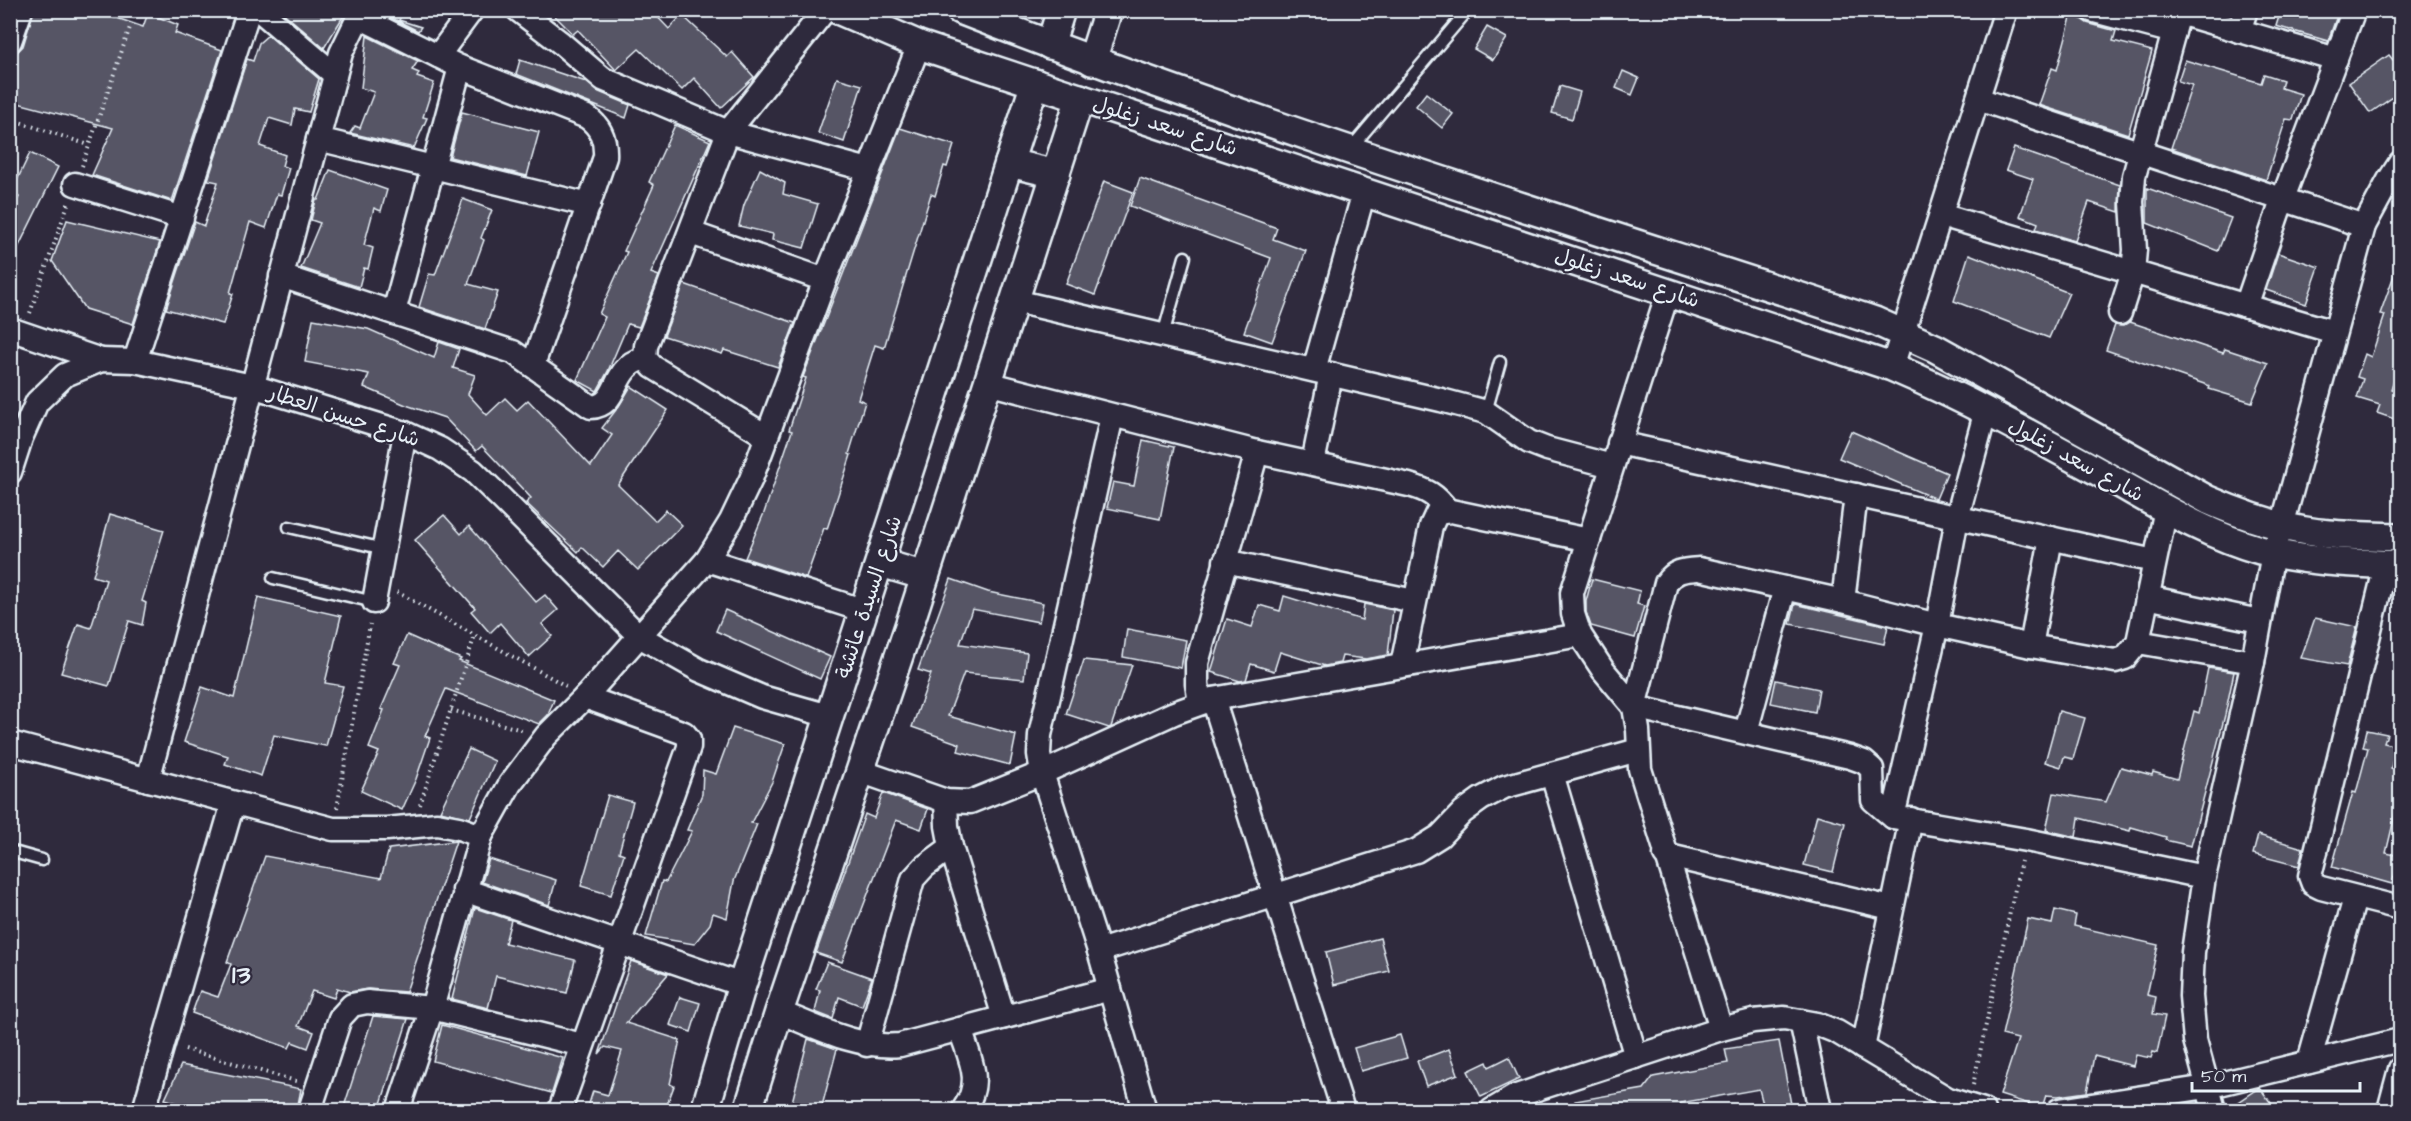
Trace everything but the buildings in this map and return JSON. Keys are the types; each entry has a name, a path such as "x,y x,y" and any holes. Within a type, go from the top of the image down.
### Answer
{"street":[{"path":"10,41 21,10"},
{"path":"135,361 249,10"},
{"path":"259,10 335,75"},
{"path":"438,56 472,10"},
{"path":"518,10 603,79 728,132 869,170"},
{"path":"766,436 653,367 645,358 646,346 728,132 825,10"},
{"name":"شارع سعد زغلول","path":"838,10 918,45 1892,367 1986,410 2166,509 2231,540 2273,553 2320,562 2393,565"},
{"name":"شارع سعد زغلول","path":"960,10 1092,61 1904,332 2208,500 2257,519 2282,526 2330,534 2400,537"},
{"path":"1050,45 1061,10"},
{"path":"1092,61 1108,10"},
{"path":"1892,367 2007,10"},
{"path":"2091,10 2178,19 2242,21 2336,59"},
{"path":"2246,306 2283,198 2354,10"},
{"path":"148,780 341,53 361,14 460,67 579,113 594,122 603,137 605,157 533,365"},
{"path":"2120,314 2133,272 2135,250 2132,202 2140,152 2178,19"},
{"path":"398,1110 432,1008 481,836 510,784 546,736 585,697 707,560 741,500 918,45"},
{"path":"394,312 460,67"},
{"name":"شارع السيدة عائشة","path":"705,1110 742,985 881,563 1035,83"},
{"path":"748,1110 1080,98"},
{"path":"1978,99 2364,226"},
{"path":"1207,140 1220,104"},
{"path":"318,139 589,205"},
{"path":"1010,163 1056,174"},
{"path":"2214,1110 2196,1040 2191,996 2193,952 2204,877 2253,662 2273,553 2364,226 2400,163"},
{"path":"75,184 182,218"},
{"path":"1313,463 1323,372 1364,192"},
{"path":"1941,215 2334,332"},
{"path":"691,233 825,280"},
{"path":"281,276 513,352 591,407 600,407 607,402 625,369 645,358"},
{"path":"1668,292 1572,593 1574,614 1580,634 1603,670 1634,707 1864,762 1872,769 1873,800 1902,818 2026,840 2204,877"},
{"path":"1015,301 1486,412 1529,442 1612,466"},
{"path":"10,329 101,360"},
{"name":"شارع حسن العطار","path":"10,472 21,438 37,402 65,375 101,360 135,361 252,386 405,433 440,449 473,471 639,636 699,670 762,697 829,716"},
{"path":"987,383 1257,452 1423,489 1437,496 1447,510"},
{"path":"1863,1048 1891,908 1902,818 1957,518 1986,410"},
{"path":"1112,416 1040,735 1039,754 1042,773 1099,951 1145,1110"},
{"path":"376,592 405,433"},
{"path":"1619,443 2154,561"},
{"path":"1257,452 1197,663 1197,684 1207,701 1343,1110"},
{"path":"1843,601 1856,495"},
{"path":"1721,1029 1665,855 1646,791 1638,750 1638,730 1634,707 1666,583 1672,575 1681,570 1699,569 2031,646 2115,661 2125,658 2138,642 2166,509"},
{"path":"1402,665 1432,520 1437,513 1447,510 1589,540"},
{"path":"2031,646 2051,538"},
{"path":"707,560 865,611"},
{"path":"1225,561 1414,601"},
{"path":"881,563 925,576"},
{"path":"2393,565 2310,871 2311,880 2317,887 2400,908"},
{"path":"1746,732 1785,588"},
{"path":"2147,597 2259,621"},
{"path":"860,771 946,801 976,800 1042,773 1174,713 1207,701 1580,634"},
{"path":"2138,642 2253,662"},
{"path":"560,1110 689,747 689,739 684,733 585,697"},
{"path":"10,743 333,830 387,829 437,824 459,828 481,836"},
{"path":"1099,951 1416,851 1440,836 1463,812 1504,787 1638,750"},
{"path":"1552,774 1636,1056"},
{"path":"946,801 951,847 1004,1017"},
{"path":"144,1110 233,803"},
{"path":"867,1045 909,888 918,873 951,847"},
{"path":"1665,855 1891,908"},
{"path":"464,890 742,985"},
{"path":"2309,1062 2355,898"},
{"path":"769,902 811,916"},
{"path":"779,1012 867,1045 900,1045 1110,989"},
{"path":"310,1110 340,1018 352,1005 367,1002 432,1008 582,1045"},
{"path":"1492,1110 1514,1097 1721,1029 1754,1021 1784,1018 1837,1032 1948,1099 1976,1109"},
{"path":"1801,1021 1820,1110"},
{"path":"960,1029 975,1075 972,1096 963,1110"},
{"path":"2059,1110 2207,1087 2400,1040"},
{"path":"2389,1110 2400,1069"}],"lane":[{"path":"1350,149 1468,10"},
{"path":"1163,335 1185,257"},
{"path":"1486,412 1500,362"},
{"path":"289,527 384,549"},
{"path":"273,578 376,592"},
{"path":"11,852 42,860"}],"path":[{"path":"10,119 89,145"},
{"path":"333,830 376,592 475,635 585,697"},
{"path":"414,825 475,635"},
{"path":"451,710 546,736"},
{"path":"1976,1109 2026,840"},
{"path":"164,1043 318,1087"}],"district":[{"name":"13","path":"242,975"}]}
